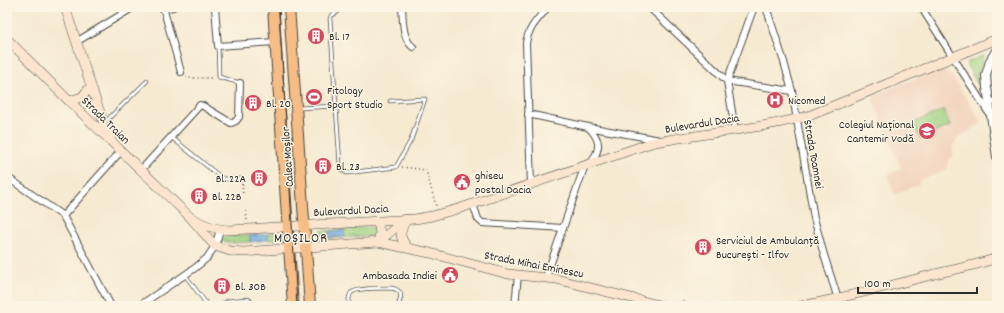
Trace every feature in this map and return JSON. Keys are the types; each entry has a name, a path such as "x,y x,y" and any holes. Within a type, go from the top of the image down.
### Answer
{"main road":[{"path":"65,7 90,86 104,124 117,148"},
{"name":"Calea Moșilor","path":"273,7 275,42 298,248 310,306"},
{"name":"Calea Moșilor","path":"289,7 296,108 296,226 298,248 293,306"},
{"name":"Strada Traian","path":"7,38 68,101 190,217 215,246"},
{"name":"Bulevardul Dacia","path":"296,226 425,217 473,204 588,164 664,140 797,119 834,106 997,39"},
{"path":"68,101 82,97 90,86"},
{"name":"Strada Traian","path":"190,217 209,227 220,230 296,226"},
{"path":"406,219 400,234 403,242 408,248"},
{"name":"Bulevardul Dacia","path":"378,242 406,219"},
{"path":"215,246 224,250 236,252 378,242 380,233 378,221"},
{"name":"Strada Mihai Eminescu","path":"378,242 408,248 501,272 546,277 663,306"},
{"path":"801,306 839,302 997,258"}],"street":[{"path":"76,42 134,7"},
{"path":"173,7 163,8 181,72"},
{"path":"214,7 218,46 275,42"},
{"path":"402,7 405,37 413,47"},
{"path":"531,184 526,43 527,36 531,28 548,7"},
{"path":"649,7 727,81 792,91"},
{"path":"735,130 727,81 754,7"},
{"name":"Strada Toamnei","path":"766,7 792,91 814,218 839,302"},
{"path":"921,7 991,116"},
{"path":"997,49 990,61 986,75 993,102 991,116 997,157"},
{"path":"141,170 200,105 231,123 236,122 239,117 240,83"},
{"path":"528,114 588,127 664,140"},
{"path":"546,277 588,164 597,152 598,142 588,127"},
{"path":"63,216 117,148"},
{"path":"7,177 63,216 111,306"},
{"path":"473,204 478,219 482,223 563,228"},
{"path":"139,306 207,258 215,246 220,230"},
{"path":"515,306 518,275"}],"lane":[{"path":"340,7 339,11 331,16 330,19 340,165 342,170 347,173 396,167 411,140 425,99 390,101"},
{"path":"218,46 219,77 240,83"},
{"path":"104,124 147,81"},
{"path":"296,108 337,106"},
{"path":"171,137 223,180 242,178"},
{"path":"186,274 208,306"},
{"path":"349,306 350,293 355,290 392,288 400,293 401,299 398,306"},
{"path":"219,306 228,301 246,299 250,300 251,306"}],"path":[{"path":"181,72 187,78 219,77"},
{"path":"396,167 426,170 439,214"},
{"path":"242,178 243,194"}],"shaded area":[{"name":"Colegiul Național Cantemir Vodă","path":"937,70 949,73 952,76 982,123 959,137 952,146 953,157 948,159 947,170 920,180 919,184 895,194 887,175 901,169 872,96"}],"green space":[{"path":"984,55 979,71 978,85 966,63"},
{"path":"944,110 950,126 920,138 913,123"},
{"path":"375,227 375,236 321,239 320,235 321,231"},
{"path":"275,232 277,238 274,240 268,240 267,234"},
{"path":"250,235 250,242 223,242 222,239 227,236"}],"water":[{"path":"344,230 345,237 329,238 329,232"},
{"path":"267,234 268,240 250,242 250,235"}],"tram line":[{"path":"279,7 297,306"}],"place":[{"name":"Bl. 17","path":"316,36"},
{"name":"Fitology Sport Studio","path":"314,97"},
{"name":"Nicomed","path":"775,100"},
{"name":"Bl. 20","path":"253,103"},
{"name":"Colegiul Național Cantemir Vodă","path":"927,131"},
{"name":"Bl. 23","path":"323,166"},
{"name":"Bl. 22A","path":"259,178"},
{"name":"ghiseu postal Dacia","path":"462,182"},
{"name":"Bl. 22B","path":"199,196"},
{"name":"Serviciul de Ambulanță București - Ilfov","path":"703,247"},
{"name":"Ambasada Indiei","path":"450,275"},
{"name":"Bl. 30B","path":"222,286"}],"district":[{"name":"MOȘILOR","path":"301,237"}]}
